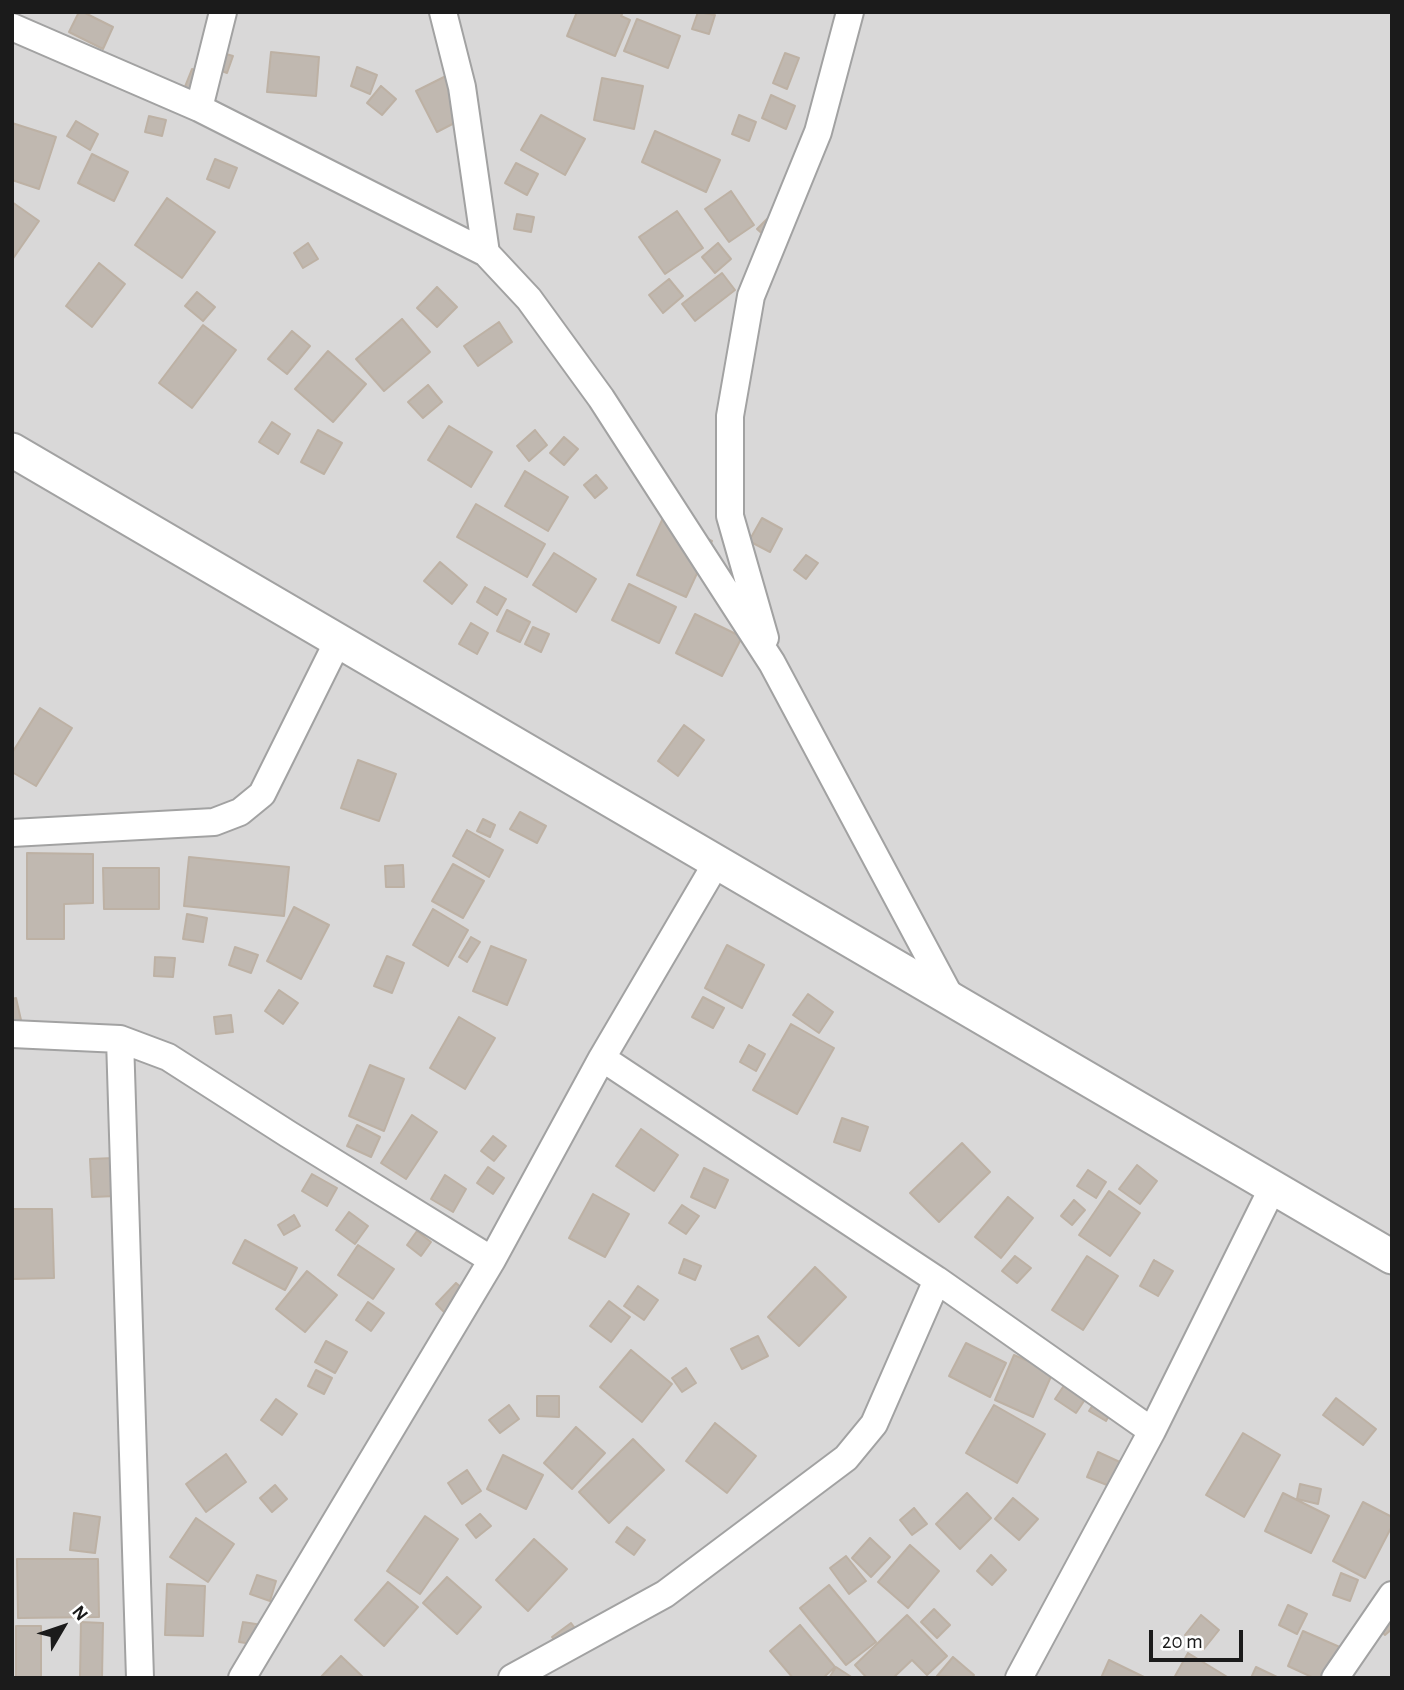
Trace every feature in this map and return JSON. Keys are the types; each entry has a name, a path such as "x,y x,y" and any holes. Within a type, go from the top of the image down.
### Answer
{"street":[{"path":"200,108 223,12"},
{"path":"443,12 462,87 486,253"},
{"path":"772,663 730,516 730,416 751,296 818,132 850,12"},
{"path":"12,27 200,108 486,253 529,299 601,398 772,663 952,1000"},
{"path":"12,450 1392,1257"},
{"path":"12,833 215,822 240,813 262,794 338,640"},
{"path":"242,1678 492,1260 602,1058 717,862"},
{"path":"12,1034 120,1039 168,1057 492,1260"},
{"path":"120,1039 140,1678"},
{"path":"602,1058 937,1280 1152,1431"},
{"path":"1019,1678 1152,1431 1273,1187"},
{"path":"512,1678 665,1594 846,1458 874,1423 937,1280"},
{"path":"1335,1678 1392,1595"}],"shaded area":[{"path":"12,12 1392,12 1392,1678 12,1678"}],"building":[{"path":"79,12 113,27 103,49 69,32"},
{"path":"577,12 623,12 621,16 630,20 615,56 567,36"},
{"path":"698,12 715,15 709,34 692,29"},
{"path":"637,19 680,36 668,68 624,51"},
{"path":"219,52 233,56 227,73 214,68"},
{"path":"271,52 319,57 316,96 267,92"},
{"path":"785,53 799,58 787,89 773,83"},
{"path":"357,67 377,75 370,94 351,86"},
{"path":"192,69 214,78 206,98 184,89"},
{"path":"446,76 466,117 437,132 416,91"},
{"path":"602,78 643,86 634,129 594,120"},
{"path":"381,86 396,99 382,115 367,103"},
{"path":"771,95 795,106 786,129 762,118"},
{"path":"541,115 585,139 565,175 521,150"},
{"path":"739,115 756,122 749,141 732,134"},
{"path":"149,116 166,120 162,136 145,132"},
{"path":"76,121 98,134 90,150 67,136"},
{"path":"12,123 56,137 39,189 12,180"},
{"path":"655,131 720,160 706,192 642,162"},
{"path":"92,154 128,172 114,201 78,183"},
{"path":"215,159 237,168 229,188 207,179"},
{"path":"516,163 538,174 527,195 505,183"},
{"path":"731,191 754,225 729,242 705,209"},
{"path":"167,198 215,232 182,278 135,245"},
{"path":"12,202 39,221 12,260"},
{"path":"677,211 703,248 665,274 639,237"},
{"path":"517,214 534,217 531,232 514,229"},
{"path":"769,217 778,226 767,238 757,229"},
{"path":"308,243 318,259 303,268 294,253"},
{"path":"718,243 731,259 715,273 702,257"},
{"path":"99,263 125,284 92,327 66,306"},
{"path":"722,273 735,290 695,321 682,304"},
{"path":"669,279 683,296 663,313 649,295"},
{"path":"437,287 457,307 437,327 417,308"},
{"path":"197,292 215,307 203,321 185,306"},
{"path":"402,319 430,352 384,391 356,359"},
{"path":"499,322 512,342 478,366 464,346"},
{"path":"203,325 236,350 192,408 159,383"},
{"path":"292,331 310,346 287,374 268,359"},
{"path":"328,351 366,384 333,422 295,389"},
{"path":"428,385 442,402 423,418 408,402"},
{"path":"272,422 290,434 278,454 259,442"},
{"path":"449,426 492,452 471,487 428,460"},
{"path":"318,430 342,443 324,474 301,462"},
{"path":"535,430 547,445 529,461 517,446"},
{"path":"564,437 578,449 564,465 550,453"},
{"path":"525,471 568,497 548,531 505,506"},
{"path":"596,475 607,488 595,498 584,485"},
{"path":"476,504 545,544 527,577 457,537"},
{"path":"663,518 712,541 686,597 637,575"},
{"path":"762,518 782,529 770,552 749,541"},
{"path":"554,553 596,579 576,612 533,585"},
{"path":"806,555 818,563 806,579 794,570"},
{"path":"440,562 467,585 452,604 424,581"},
{"path":"629,584 676,607 659,643 612,620"},
{"path":"485,587 506,599 497,615 477,602"},
{"path":"507,610 530,622 520,642 497,631"},
{"path":"695,614 742,637 722,676 676,653"},
{"path":"471,623 488,633 477,654 459,644"},
{"path":"533,627 549,634 541,652 525,644"},
{"path":"40,708 72,728 36,786 12,772 12,753"},
{"path":"684,725 704,740 678,776 658,761"},
{"path":"358,760 396,774 379,821 341,808"},
{"path":"520,812 546,826 537,843 510,829"},
{"path":"483,819 495,825 490,837 477,831"},
{"path":"467,830 503,850 489,877 453,856"},
{"path":"27,853 93,854 93,903 64,904 64,939 27,939"},
{"path":"189,857 289,867 284,916 184,906"},
{"path":"453,864 484,881 463,918 432,901"},
{"path":"403,865 404,887 386,887 385,866"},
{"path":"103,868 159,868 159,909 104,909"},
{"path":"294,907 329,925 301,979 267,961"},
{"path":"433,909 468,930 448,966 413,945"},
{"path":"187,914 207,918 203,942 183,939"},
{"path":"471,937 480,942 467,962 459,957"},
{"path":"727,945 764,965 742,1008 705,988"},
{"path":"491,946 526,960 507,1005 473,991"},
{"path":"235,947 258,955 251,973 229,965"},
{"path":"387,956 404,963 392,993 374,986"},
{"path":"155,957 175,958 173,977 154,976"},
{"path":"279,990 298,1003 283,1024 265,1011"},
{"path":"808,994 833,1012 819,1033 793,1015"},
{"path":"703,997 724,1008 713,1028 692,1017"},
{"path":"16,998 21,1020 12,1022 12,999"},
{"path":"231,1015 233,1032 216,1034 214,1017"},
{"path":"459,1017 495,1038 465,1089 430,1068"},
{"path":"791,1024 834,1048 797,1114 753,1090"},
{"path":"749,1045 765,1054 756,1071 740,1062"},
{"path":"370,1065 404,1079 384,1131 349,1116"},
{"path":"412,1115 437,1132 406,1179 381,1163"},
{"path":"842,1118 868,1127 860,1151 834,1142"},
{"path":"357,1125 380,1137 371,1157 347,1146"},
{"path":"641,1129 678,1155 654,1191 616,1166"},
{"path":"493,1136 506,1146 494,1161 481,1151"},
{"path":"962,1143 990,1172 939,1222 910,1193"},
{"path":"114,1158 116,1196 92,1197 90,1159"},
{"path":"1137,1165 1157,1181 1140,1204 1119,1189"},
{"path":"488,1167 504,1178 493,1194 477,1183"},
{"path":"704,1168 728,1180 715,1208 691,1197"},
{"path":"1088,1170 1106,1182 1096,1198 1077,1186"},
{"path":"312,1174 337,1188 327,1206 302,1191"},
{"path":"445,1175 466,1189 453,1212 431,1199"},
{"path":"1109,1191 1140,1213 1110,1256 1079,1235"},
{"path":"593,1194 629,1214 605,1257 569,1238"},
{"path":"1008,1197 1033,1218 1001,1258 975,1237"},
{"path":"1074,1200 1085,1210 1072,1225 1061,1216"},
{"path":"682,1205 699,1216 686,1234 669,1223"},
{"path":"12,1209 52,1209 54,1278 12,1279"},
{"path":"349,1212 368,1226 355,1244 336,1230"},
{"path":"294,1215 300,1226 284,1235 278,1225"},
{"path":"417,1231 431,1242 421,1256 407,1245"},
{"path":"245,1240 297,1268 285,1290 233,1263"},
{"path":"358,1245 394,1269 373,1299 338,1275"},
{"path":"1015,1256 1031,1268 1017,1283 1002,1271"},
{"path":"1087,1256 1118,1276 1083,1330 1052,1310"},
{"path":"684,1259 701,1266 695,1280 679,1273"},
{"path":"1154,1260 1173,1271 1158,1296 1140,1286"},
{"path":"815,1267 846,1297 799,1346 768,1317"},
{"path":"307,1271 337,1295 305,1332 276,1309"},
{"path":"456,1283 471,1296 450,1318 436,1304"},
{"path":"638,1286 658,1300 644,1320 624,1306"},
{"path":"609,1301 630,1317 611,1342 590,1326"},
{"path":"368,1302 384,1313 371,1331 356,1320"},
{"path":"758,1336 768,1356 742,1369 731,1349"},
{"path":"326,1341 347,1352 335,1373 315,1362"},
{"path":"966,1343 1006,1363 990,1397 949,1376"},
{"path":"631,1350 672,1384 642,1422 600,1387"},
{"path":"1014,1355 1053,1372 1033,1417 995,1400"},
{"path":"686,1368 696,1383 682,1392 672,1378"},
{"path":"316,1370 332,1378 324,1394 308,1386"},
{"path":"1067,1381 1088,1395 1076,1413 1055,1399"},
{"path":"537,1396 559,1396 559,1417 537,1416"},
{"path":"1098,1397 1114,1406 1106,1421 1089,1411"},
{"path":"1336,1398 1376,1429 1363,1445 1323,1415"},
{"path":"276,1399 297,1414 282,1435 261,1420"},
{"path":"509,1405 519,1419 500,1433 489,1420"},
{"path":"994,1405 1045,1434 1017,1483 966,1453"},
{"path":"715,1423 756,1456 727,1493 686,1461"},
{"path":"576,1427 605,1453 572,1489 544,1463"},
{"path":"1243,1433 1280,1455 1244,1517 1206,1495"},
{"path":"633,1439 664,1470 609,1523 579,1492"},
{"path":"1098,1452 1122,1463 1112,1487 1087,1477"},
{"path":"226,1454 246,1482 206,1512 186,1484"},
{"path":"503,1455 543,1475 526,1509 487,1489"},
{"path":"467,1470 481,1491 462,1504 448,1483"},
{"path":"1300,1484 1321,1489 1318,1504 1297,1499"},
{"path":"275,1485 287,1499 272,1512 260,1498"},
{"path":"967,1493 991,1518 960,1549 936,1524"},
{"path":"1283,1493 1329,1516 1311,1553 1265,1531"},
{"path":"1013,1498 1038,1519 1019,1540 995,1519"},
{"path":"1363,1502 1392,1517 1392,1526 1365,1578 1333,1561"},
{"path":"914,1508 927,1524 912,1535 900,1520"},
{"path":"74,1513 100,1517 95,1553 70,1550"},
{"path":"480,1514 491,1526 476,1538 466,1525"},
{"path":"425,1516 458,1539 420,1594 387,1571"},
{"path":"196,1518 234,1544 208,1582 170,1557"},
{"path":"627,1527 645,1540 634,1555 616,1542"},
{"path":"870,1538 890,1557 871,1577 852,1558"},
{"path":"534,1539 567,1569 528,1611 496,1580"},
{"path":"910,1545 939,1571 908,1608 878,1582"},
{"path":"991,1555 1006,1570 992,1585 977,1571"},
{"path":"846,1556 866,1581 849,1594 830,1568"},
{"path":"17,1559 98,1559 99,1617 18,1618"},
{"path":"1341,1573 1358,1580 1350,1601 1333,1595"},
{"path":"257,1575 276,1581 270,1601 250,1594"},
{"path":"447,1577 481,1607 457,1634 423,1603"},
{"path":"388,1582 418,1607 384,1646 355,1620"},
{"path":"167,1584 205,1586 203,1636 165,1635"},
{"path":"829,1585 876,1642 846,1665 800,1608"},
{"path":"1288,1605 1307,1614 1297,1634 1279,1625"},
{"path":"934,1609 950,1625 937,1638 921,1622"},
{"path":"907,1615 947,1656 927,1675 912,1660 893,1678 867,1678 855,1665"},
{"path":"1201,1615 1219,1630 1203,1650 1185,1635"},
{"path":"1392,1615 1392,1629 1385,1635 1373,1621"},
{"path":"81,1622 103,1623 102,1678 80,1678"},
{"path":"243,1622 262,1625 259,1645 239,1642"},
{"path":"571,1623 580,1635 560,1648 552,1637"},
{"path":"800,1625 835,1667 823,1678 793,1678 770,1651"},
{"path":"16,1626 41,1626 41,1678 16,1678"},
{"path":"1303,1631 1342,1648 1329,1678 1314,1678 1288,1666"},
{"path":"1188,1653 1229,1678 1174,1678"},
{"path":"341,1656 364,1678 320,1678"},
{"path":"953,1657 974,1675 972,1678 937,1676"},
{"path":"1109,1660 1144,1677 1144,1678 1101,1678"},
{"path":"836,1667 853,1678 829,1678"},
{"path":"1256,1667 1277,1677 1277,1678 1251,1678"}]}
